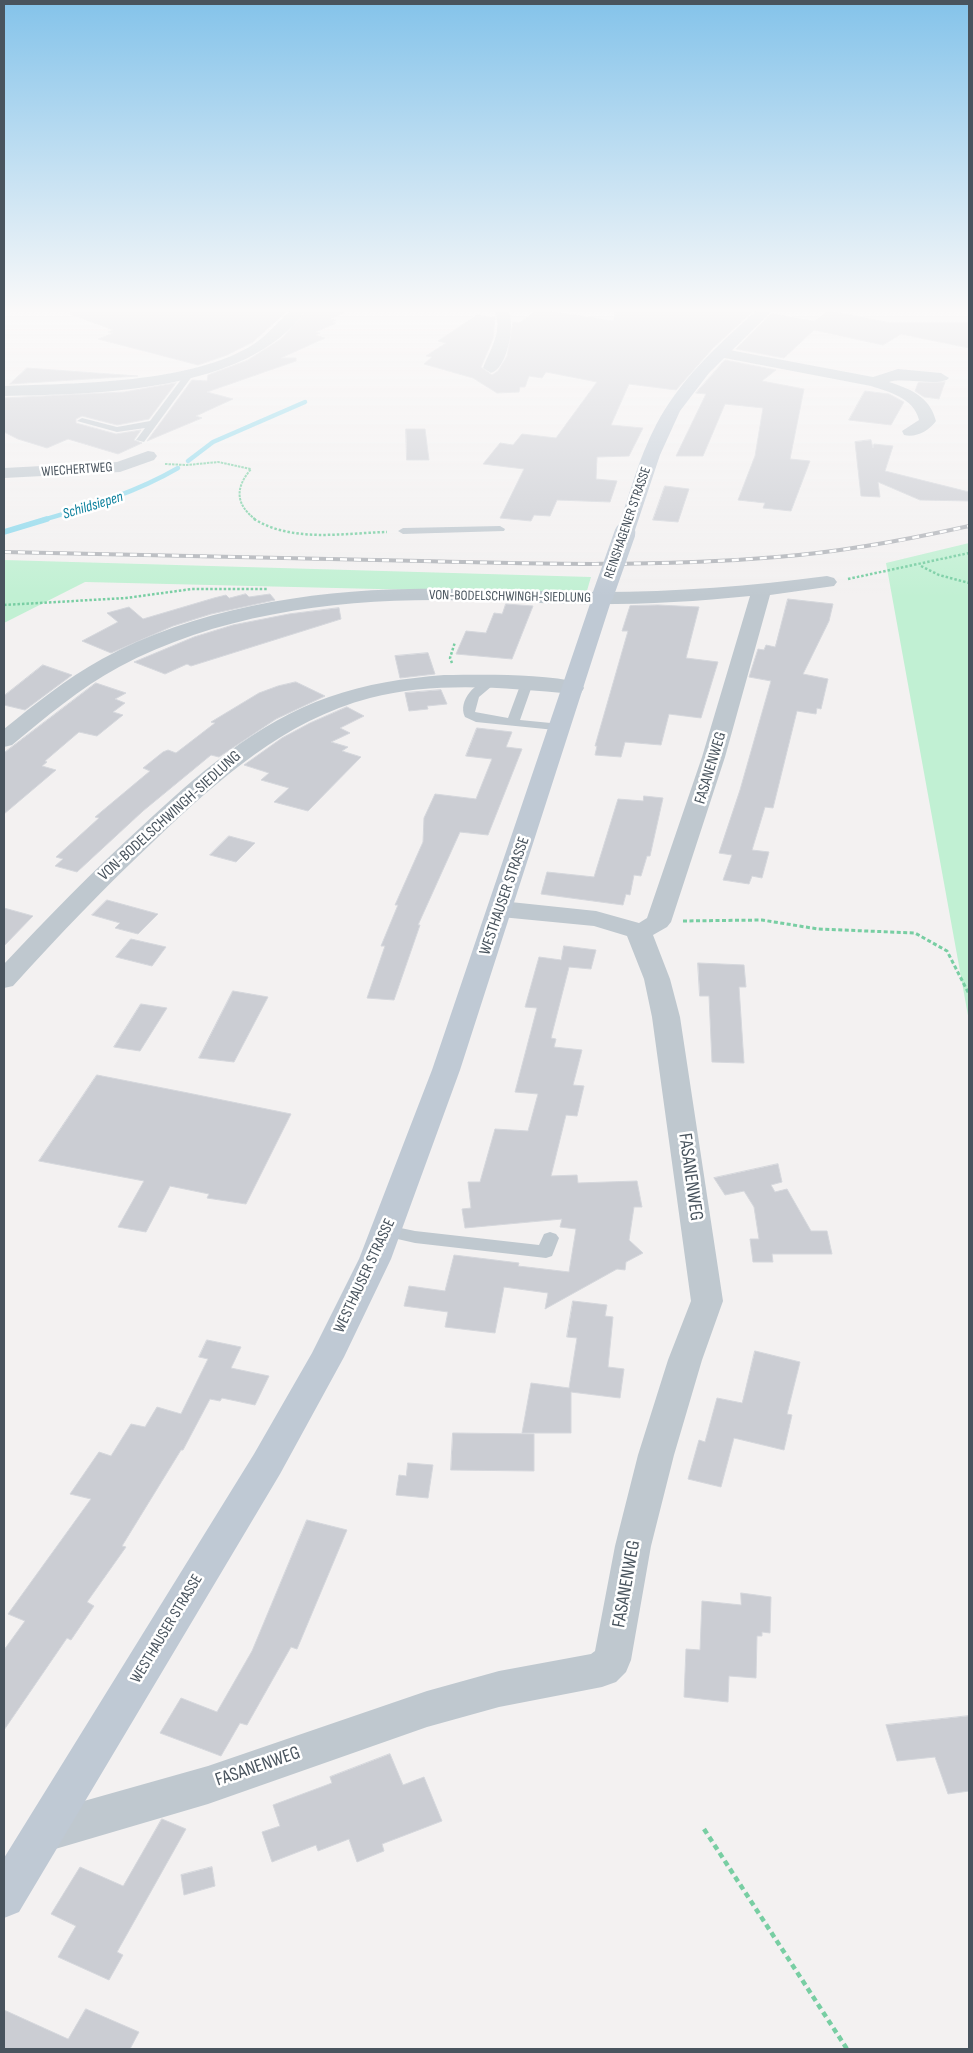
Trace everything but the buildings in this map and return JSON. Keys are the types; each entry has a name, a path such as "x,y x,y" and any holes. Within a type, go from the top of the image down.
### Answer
{"main road":[{"name":"REINSHAGENER STRASSE","path":"602,597 658,439 676,406"},
{"name":"WESTHAUSER STRASSE","path":"4,1897 267,1464 327,1357 375,1259 446,1070 561,728 602,597"}],"street":[{"path":"910,431 920,428 928,421 922,406"},
{"name":"WIECHERTWEG","path":"4,474 120,467 144,458"},
{"path":"602,597 762,591 827,582"},
{"name":"FASANENWEG","path":"45,1832 208,1785 427,1709 499,1689 602,1670 612,1660 628,1582 633,1546 656,1454 685,1360 707,1301 666,1017 648,926 703,794 762,591"},
{"name":"VON-BODELSCHWINGH-SIEDLUNG","path":"4,740 64,691 107,665 174,636 256,612 310,603 380,596 602,597"},
{"name":"VON-BODELSCHWINGH-SIEDLUNG","path":"4,980 65,913 138,842 206,780 261,738 281,726 328,704 378,690 431,682 492,681 574,688"},
{"path":"501,909 648,926"}],"lane":[{"path":"141,440 166,406"},
{"path":"82,421 115,431 125,431 153,423"},
{"path":"404,531 500,529"},
{"path":"492,681 479,687 468,708 469,714 476,718 561,728"},
{"path":"512,722 527,684"},
{"path":"386,1231 415,1237 546,1252 550,1238"}],"path":[{"path":"144,458 175,465 218,462 251,469 241,481 240,492 248,513 280,533 404,531"},
{"path":"827,582 921,566 969,553"},
{"path":"921,566 939,575 969,583"},
{"path":"4,605 126,598 192,589 219,588"},
{"path":"648,926 762,920 818,929 915,933 947,951 969,994"},
{"path":"704,1829 847,2049"}],"green space":[{"path":"969,543 969,1021 886,563"},
{"path":"4,560 591,577 586,594 85,582 4,623"}],"waterway":[{"name":"Schildsiepen","path":"188,461 213,442 296,406"},
{"name":"Schildsiepen","path":"43,520 129,492 178,468"},
{"name":"Schildsiepen","path":"4,532 47,519"}],"railway":[{"path":"4,552 511,563 600,564 688,562 777,557 850,549 969,526"}]}
